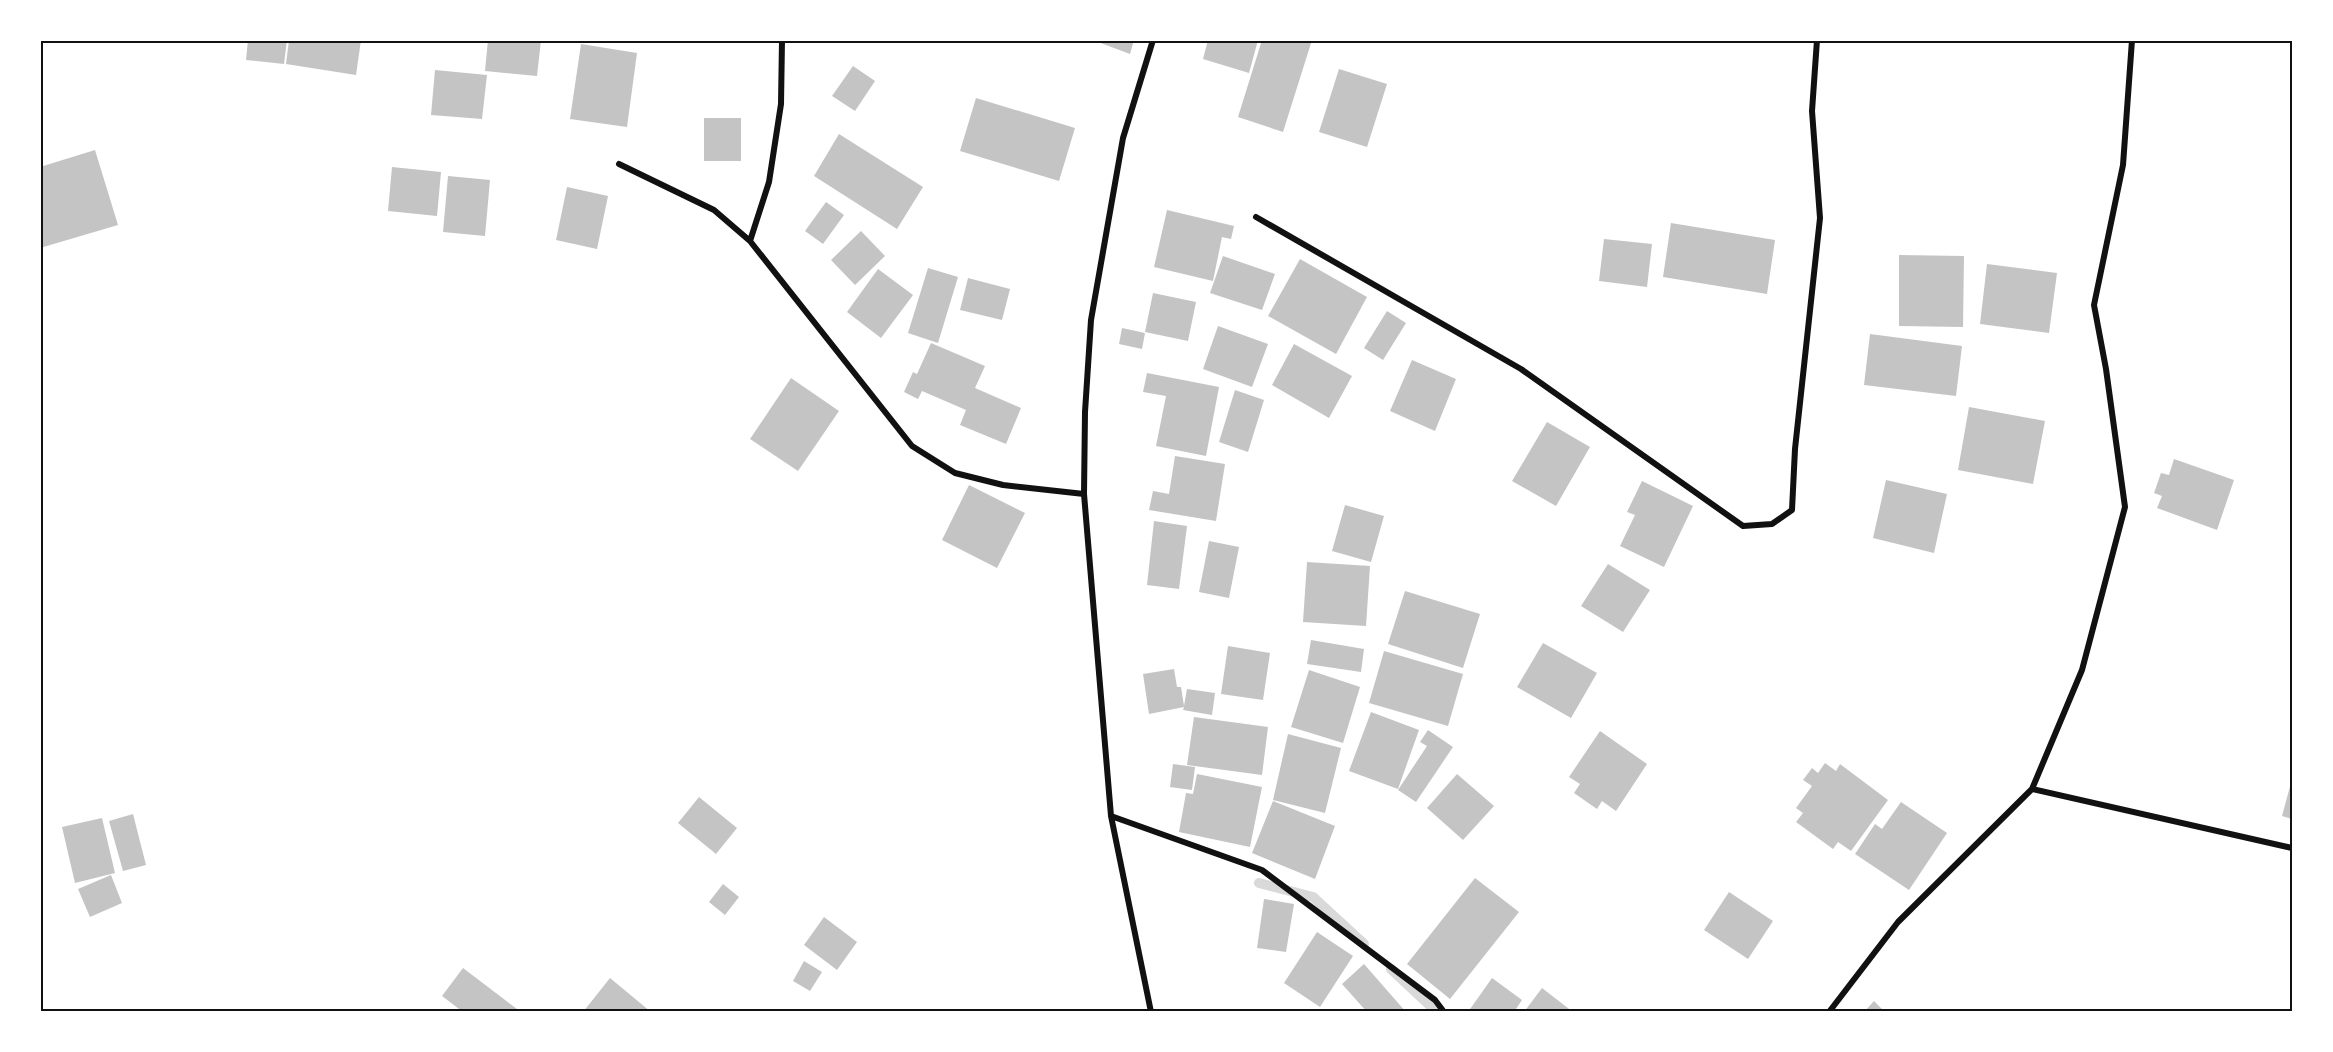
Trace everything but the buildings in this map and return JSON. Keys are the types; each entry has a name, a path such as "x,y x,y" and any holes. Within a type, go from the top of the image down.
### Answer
{"street":[{"path":"750,241 770,182 781,104 782,40"},
{"path":"1151,1011 1111,816 1084,494 1085,412 1091,320 1123,138 1153,40"},
{"path":"1256,217 1521,369 1743,526 1772,524 1792,510 1795,449 1820,218 1812,111 1817,40"},
{"path":"1829,1011 1898,922 2032,789 2082,670 2125,507 2106,369 2094,305 2123,165 2132,40"},
{"path":"619,164 714,210 750,241 912,446 955,473 1004,485 1084,494"},
{"path":"2032,789 2292,848"},
{"path":"1111,816 1262,870 1435,1000 1444,1011"}],"waterway":[{"path":"1259,883 1313,897 1364,944"},
{"path":"1391,969 1437,1012"}]}
